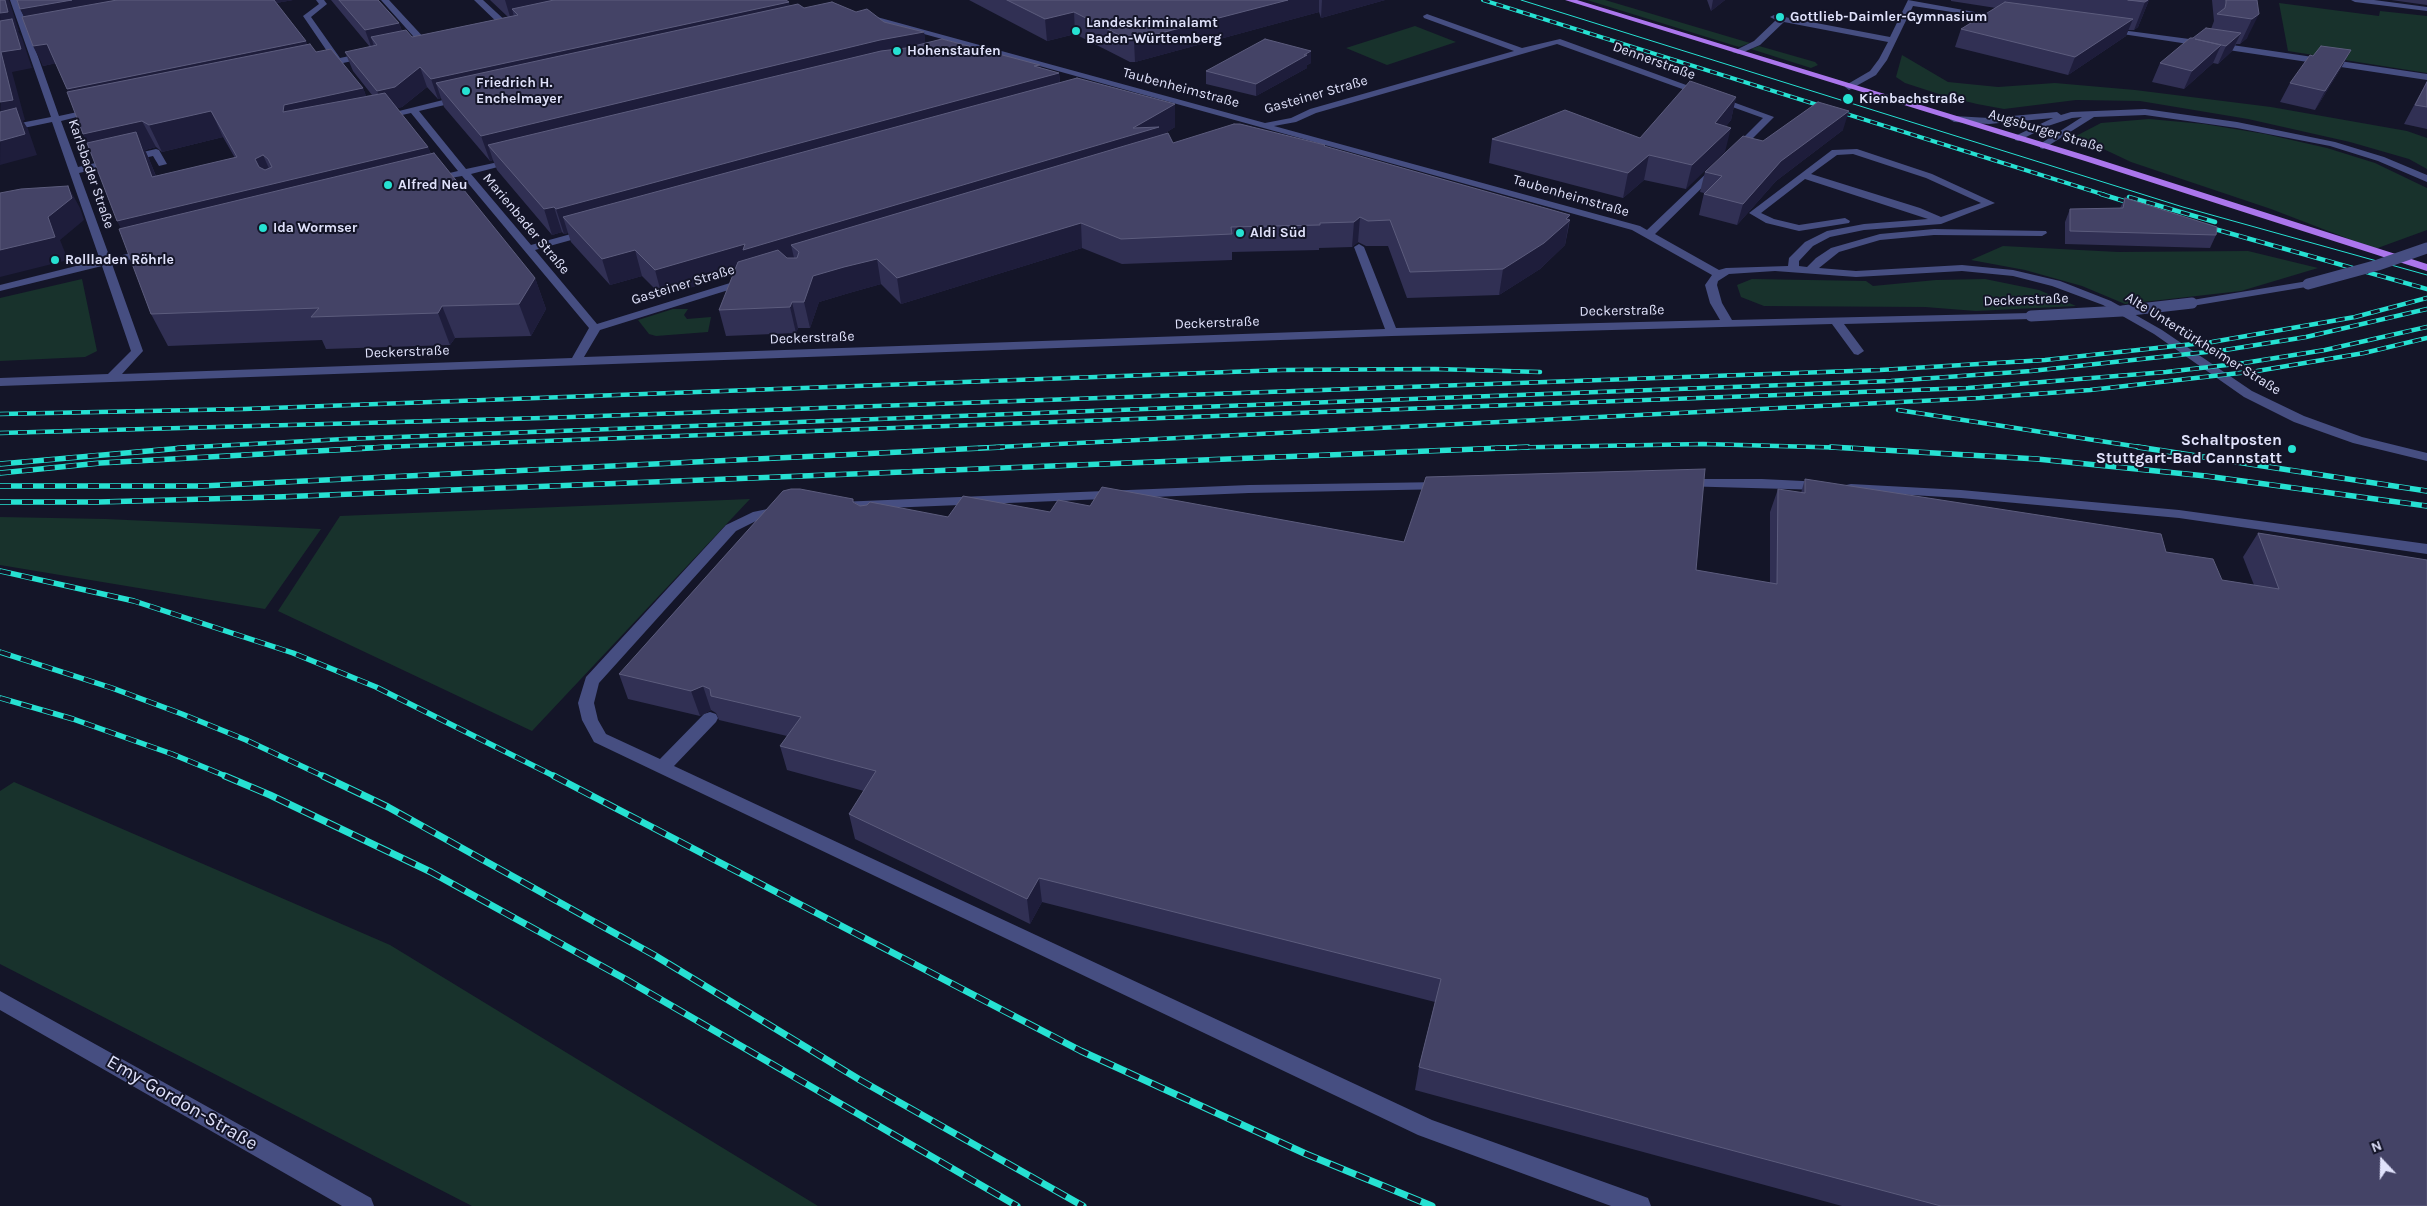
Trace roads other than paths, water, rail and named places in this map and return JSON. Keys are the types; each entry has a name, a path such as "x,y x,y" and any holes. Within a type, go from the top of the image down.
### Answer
{"main road":[{"name":"Augsburger Straße","path":"1569,0 2018,138 2427,268"}],"street":[{"name":"Karlsbader Straße","path":"14,0 75,171 104,262 137,351 111,379"},
{"path":"320,0 324,4 307,16 347,75"},
{"path":"385,0 429,42 414,45"},
{"path":"478,0 506,26"},
{"path":"2355,0 2427,9"},
{"path":"1849,87 1873,73 1883,60 1911,1 2009,18"},
{"name":"Taubenheimstraße","path":"858,14 1265,125 1617,223 1649,234"},
{"path":"1427,16 1522,51"},
{"path":"1736,52 1757,43 1778,18 1892,40"},
{"path":"2096,29 2222,45 2427,77"},
{"name":"Gasteiner Straße","path":"1238,130 1292,120 1313,111 1558,41"},
{"name":"Dennerstraße","path":"1558,41 1769,117 1649,234"},
{"path":"961,53 977,47"},
{"path":"308,67 376,53"},
{"path":"1095,91 1116,84"},
{"path":"376,115 471,96"},
{"path":"0,130 105,109"},
{"name":"Marienbader Straße","path":"413,109 595,328"},
{"path":"1954,119 1989,121 2145,112 2255,128 2366,154 2427,179"},
{"path":"2043,146 2095,114"},
{"path":"2018,138 2042,125 2071,115"},
{"path":"1794,270 1793,260 1809,244 1827,234 1864,227 1941,221 1990,203 1929,176 1854,151 1836,152 1754,213 1770,221 1799,228 1916,210"},
{"path":"75,171 156,152 162,164"},
{"path":"418,184 521,158"},
{"path":"1804,175 1916,210 1941,221"},
{"path":"528,249 595,230"},
{"path":"1809,272 1820,260 1835,250 1850,244 1880,237 1934,232 2042,233"},
{"path":"1649,234 1718,274 1713,279 1711,285 1716,303 1728,324"},
{"path":"1359,247 1392,332"},
{"path":"0,288 161,248"},
{"name":"Deckerstraße","path":"0,382 1392,332 2031,316 2122,311 2192,303 2308,284 2378,265 2427,248"},
{"name":"Alte Untertürkheimer Straße","path":"1718,274 1752,268 1856,274 1962,268 2013,273 2056,284 2107,303 2135,318 2271,407 2299,420 2358,440 2427,457"},
{"name":"Gasteiner Straße","path":"595,328 757,278"},
{"path":"1835,320 1858,351"},
{"path":"578,360 595,328"},
{"path":"1672,483 1762,483 1961,494 2179,514 2427,549"},
{"path":"824,506 875,511 1250,489 1455,486"},
{"path":"796,507 758,515 731,528 592,681 586,703 590,720 600,738 1426,1128 1640,1206"},
{"path":"662,768 710,718"},
{"name":"Emy-Gordon-Straße","path":"0,1000 363,1206"}],"tram line":[{"path":"1521,0 2183,207 2427,275"}],"railway":[{"path":"1483,0 2105,195"},
{"path":"2101,194 2137,205"},
{"path":"2129,197 2215,222"},
{"path":"2204,226 2427,289"},
{"path":"0,433 543,418 1880,370 2045,360 2212,342 2355,317 2427,298"},
{"path":"191,447 345,439 1891,381 2031,371 2225,350 2306,337 2427,309"},
{"path":"356,448 1968,388 2166,372 2244,363 2325,350 2427,327"},
{"path":"978,448 1980,398 2090,390 2257,371 2364,353 2427,338"},
{"path":"0,414 245,409 1282,370 1435,369 1540,372"},
{"path":"1898,410 2146,448"},
{"path":"1514,448 1703,444 1845,448"},
{"path":"0,464 191,447"},
{"path":"177,448 191,447"},
{"path":"0,473 100,463 389,447"},
{"path":"0,486 202,486 1003,447"},
{"path":"1514,448 1528,447"},
{"path":"1831,447 1845,448"},
{"path":"2138,447 2427,491"},
{"path":"1491,448 1514,448"},
{"path":"0,502 99,502 277,497 1514,448"},
{"path":"1845,448 1852,448"},
{"path":"1845,448 2037,459 2206,476 2427,506"},
{"path":"0,571 134,601 293,653 376,687 554,776"},
{"path":"0,652 112,688 182,714 246,740 325,777"},
{"path":"0,698 73,719 172,754 228,777"},
{"path":"225,776 270,795 431,872 627,980 1017,1206"},
{"path":"323,776 388,807 654,955 860,1080 1083,1206"},
{"path":"554,776 1081,1051 1306,1154 1432,1206"}],"place":[{"name":"Gottlieb-Daimler-Gymnasium","path":"1780,17"},
{"name":"Landeskriminalamt Baden-Württemberg","path":"1076,31"},
{"name":"Hohenstaufen","path":"897,51"},
{"name":"Friedrich H. Enchelmayer","path":"466,91"},
{"name":"Kienbachstraße","path":"1848,99"},
{"name":"Alfred Neu","path":"388,185"},
{"name":"Ida Wormser","path":"263,228"},
{"name":"Aldi Süd","path":"1240,233"},
{"name":"Rollladen Röhrle","path":"55,260"},
{"name":"Schaltposten Stuttgart-Bad Cannstatt","path":"2292,449"}]}
